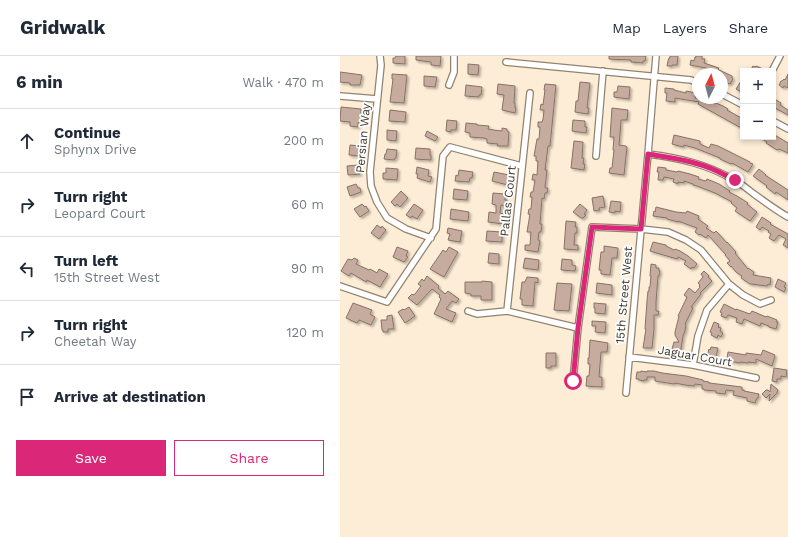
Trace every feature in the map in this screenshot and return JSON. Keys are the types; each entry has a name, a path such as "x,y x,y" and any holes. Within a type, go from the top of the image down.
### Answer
{"street":[{"name":"Persian Way","path":"380,56 381,64 370,172 371,186 377,202 387,218 406,229 431,238"},
{"path":"449,85 454,72 454,56"},
{"name":"15th Street West","path":"626,392 656,56"},
{"path":"774,68 780,56"},
{"path":"506,62 692,80"},
{"path":"596,156 603,71"},
{"name":"Pallas Court","path":"508,311 530,93"},
{"path":"340,96 377,99"},
{"path":"728,97 741,104"},
{"path":"776,123 788,130"},
{"path":"340,286 387,302 436,229 443,156 450,147 522,166"},
{"path":"648,154 693,162 718,171 735,180 773,208 788,216"},
{"path":"573,381 578,328 592,227 641,229 668,232 686,240 701,250 729,284 743,295 760,304 771,300"},
{"path":"693,365 698,336 707,310 729,284"},
{"path":"468,311 477,314 508,311 578,328"},
{"name":"Jaguar Court","path":"629,357 693,365 756,378"}],"building":[{"path":"396,56 405,56 405,64 393,63 393,58"},
{"path":"416,56 441,56 440,66 431,65 431,62 416,60"},
{"path":"609,56 646,56 643,63 631,62 631,60 609,59"},
{"path":"670,56 678,56 677,65 667,66"},
{"path":"702,56 702,59 705,59 704,63 719,68 706,68 690,65 691,60 694,61 696,57"},
{"path":"468,64 479,65 478,75 468,74"},
{"path":"753,66 756,66 761,68 752,68"},
{"path":"340,72 362,75 360,85 350,85 350,83 340,82"},
{"path":"392,74 407,75 404,103 390,102 393,79"},
{"path":"728,74 732,76 733,79 730,84 728,83"},
{"path":"788,74 788,88 784,86 783,88 779,85 781,81 784,79 785,80"},
{"path":"424,76 437,77 435,87 424,86"},
{"path":"580,82 590,83 587,108 589,108 588,114 575,112"},
{"path":"740,83 740,91 736,89"},
{"path":"498,84 515,86 515,113 502,110 504,95 497,94"},
{"path":"545,84 556,85 550,146 548,146 545,170 547,170 545,188 548,188 544,199 542,198 540,224 542,224 541,232 539,232 538,240 540,241 538,252 525,250 525,245 530,245 531,232 527,232 530,214 528,214 529,209 531,209 532,197 530,197 531,192 533,192 535,180 532,180 533,174 537,175 538,161 536,161 536,156 534,156 537,139 539,139 540,127 538,127 538,122 542,122 543,119 544,110 540,110 541,104 543,105"},
{"path":"466,85 482,87 481,95 479,95 479,97 465,96"},
{"path":"618,86 630,87 629,99 614,97 614,92 617,92"},
{"path":"665,88 686,93 686,91 692,92 692,101 675,98 675,102 666,101 667,93 665,93"},
{"path":"776,100 781,103 780,105 788,110 788,115 776,109"},
{"path":"698,104 718,104 723,106 740,117 740,127"},
{"path":"341,107 361,109 360,123 358,123 358,127 350,126 350,122 340,121"},
{"path":"612,108 628,110 627,120 621,120 619,145 627,147 624,175 609,173 610,168 612,168 614,150 614,137 610,137"},
{"path":"390,110 406,112 405,122 389,121"},
{"path":"447,120 457,121 456,130 451,130 451,132 446,131"},
{"path":"573,120 585,121 585,127 587,127 586,133 572,131"},
{"path":"466,123 489,126 488,129 494,130 502,131 502,128 507,129 509,132 508,146 497,146 498,144 487,143 487,139 484,138 470,137 470,133 465,132"},
{"path":"387,130 397,131 396,141 387,140"},
{"path":"427,131 438,137 435,141 425,136"},
{"path":"674,135 700,141 700,144 709,148 711,144 718,146 753,164 748,172 732,163 731,164 695,148 672,144"},
{"path":"776,136 788,143 788,153 779,149 777,150 766,143 767,142 764,140 776,140"},
{"path":"574,141 583,142 582,158 584,158 583,164 585,164 584,170 571,168"},
{"path":"350,145 360,146 361,156 349,155"},
{"path":"416,148 430,149 431,160 415,159"},
{"path":"387,149 397,150 396,158 394,160 384,159"},
{"path":"358,165 360,174 348,175 347,166"},
{"path":"417,167 429,170 428,176 432,177 430,182 417,178"},
{"path":"658,167 666,168 666,170 690,174 699,177 698,179 706,181 707,179 719,184 730,191 729,192 748,203 747,204 757,212 750,221 735,211 737,208 731,203 732,202 715,193 684,181 684,183 678,182 678,184 673,182 674,179 664,177 663,180 658,180"},
{"path":"386,168 398,169 397,180 383,179 383,173 386,173"},
{"path":"759,169 765,175 788,190 788,200 776,192 775,194 753,176"},
{"path":"459,170 473,172 472,178 470,178 469,182 455,181"},
{"path":"494,172 509,175 508,185 492,181"},
{"path":"356,184 358,188 360,188 361,192 350,196 347,187"},
{"path":"454,189 468,191 467,200 453,199"},
{"path":"401,191 408,198 400,207 397,204 395,206 391,202"},
{"path":"493,193 505,194 505,200 507,200 506,206 501,205 500,213 505,214 504,224 488,222 489,212 496,213 496,205 492,204"},
{"path":"603,196 605,207 594,211 592,198"},
{"path":"611,201 621,202 620,212 609,212"},
{"path":"362,204 365,207 366,206 369,211 360,217 354,209"},
{"path":"414,204 423,210 417,219 406,215"},
{"path":"580,204 587,210 584,214 586,215 583,218 573,212"},
{"path":"656,207 676,212 686,213 687,211 699,216 698,219 708,226 706,228 714,233 716,231 727,242 748,269 754,272 753,275 771,278 770,285 750,284 741,278 742,276 727,263 730,261 726,255 708,235 706,238 695,232 697,228 667,218 653,216"},
{"path":"451,209 469,212 468,221 450,219"},
{"path":"762,217 771,223 770,224 788,234 788,248 783,245 786,239 779,235 774,241 769,238 771,234 768,232 769,231 762,227 760,230 756,227"},
{"path":"566,221 576,222 575,227 577,227 577,233 575,233 574,245 578,245 578,250 564,249"},
{"path":"377,225 381,228 382,226 386,230 379,239 371,233"},
{"path":"448,228 462,231 460,242 448,240 450,234 447,233"},
{"path":"487,231 502,232 502,242 486,241"},
{"path":"653,242 666,245 674,250 680,251 697,264 691,269 684,264 686,261 678,257 677,259 650,251"},
{"path":"604,246 618,248 617,258 612,258 610,275 601,274 601,270 599,270 601,252 604,252"},
{"path":"397,247 408,251 406,256 408,257 404,262 393,257"},
{"path":"449,247 458,252 444,277 430,269 443,250 446,252"},
{"path":"489,253 499,254 499,264 488,263"},
{"path":"354,258 358,260 356,264 377,273 379,269 388,274 380,287 367,280 366,282 351,273 349,276 341,271 348,259 352,260"},
{"path":"525,258 539,260 538,270 523,268"},
{"path":"562,259 572,260 572,265 576,266 575,271 561,270"},
{"path":"651,264 656,265 656,268 659,268 660,271 658,276 656,302 656,311 659,311 658,315 654,315 652,348 643,348 646,329 648,291 650,287"},
{"path":"704,271 712,281 700,293 701,294 691,307 693,308 685,324 680,353 673,352 672,349 674,342 679,342 675,332 678,316 687,297 684,295 689,288 695,293 700,287 698,283 703,277 701,274"},
{"path":"427,276 439,286 438,288 445,294 448,291 459,299 456,303 452,301 446,309 456,313 452,322 434,314 441,299 439,297 440,295 432,289 417,305 408,298 412,294 415,294 421,286 418,284 422,279 424,281"},
{"path":"527,277 538,278 538,283 535,282 533,306 522,305 522,299 520,299 522,282 525,282"},
{"path":"778,279 786,283 784,292 775,287"},
{"path":"465,282 492,282 492,300 481,300 481,296 471,296 471,294 465,293"},
{"path":"557,283 572,284 569,311 554,310"},
{"path":"597,283 612,285 612,295 596,293"},
{"path":"353,303 372,310 370,314 375,317 371,325 359,320 357,323 346,318"},
{"path":"594,303 606,304 605,314 595,313"},
{"path":"724,304 736,310 750,314 752,311 777,320 776,322 778,322 776,329 761,323 760,326 744,319 742,324 736,322 737,318 728,315 726,318 721,316 722,313 720,312"},
{"path":"409,307 415,316 405,323 398,312"},
{"path":"392,315 394,329 388,329 388,332 383,332 381,320 387,320 387,316"},
{"path":"592,321 606,322 605,333 595,332 596,326 592,326"},
{"path":"714,322 719,324 718,327 721,328 720,331 723,333 721,337 718,335 717,338 711,335 712,333 710,332"},
{"path":"590,340 608,343 607,352 601,352 599,377 602,377 602,387 586,386 587,376 589,376 590,364 588,364 588,358"},
{"path":"711,347 718,348 716,357 707,356"},
{"path":"763,350 775,355 772,366 756,359 756,363 740,363 729,361 729,359 727,359 728,352 746,355 746,353 761,355"},
{"path":"546,353 556,353 556,366 546,368"},
{"path":"774,368 787,370 786,377 781,376 781,379 777,379 777,382 772,381"},
{"path":"654,371 686,376 709,383 742,387 742,390 744,391 759,394 755,403 747,401 747,398 733,395 734,391 726,390 725,394 716,393 716,391 702,389 702,385 695,384 694,386 655,381 655,377 647,377 647,380 644,381 636,379 637,372"},
{"path":"771,384 778,390 769,401 770,394 766,398 762,394 766,390 770,392"}],"route":[{"path":"573,381 578,328 592,227 641,229 648,154 699,164 718,171 735,180"}]}
